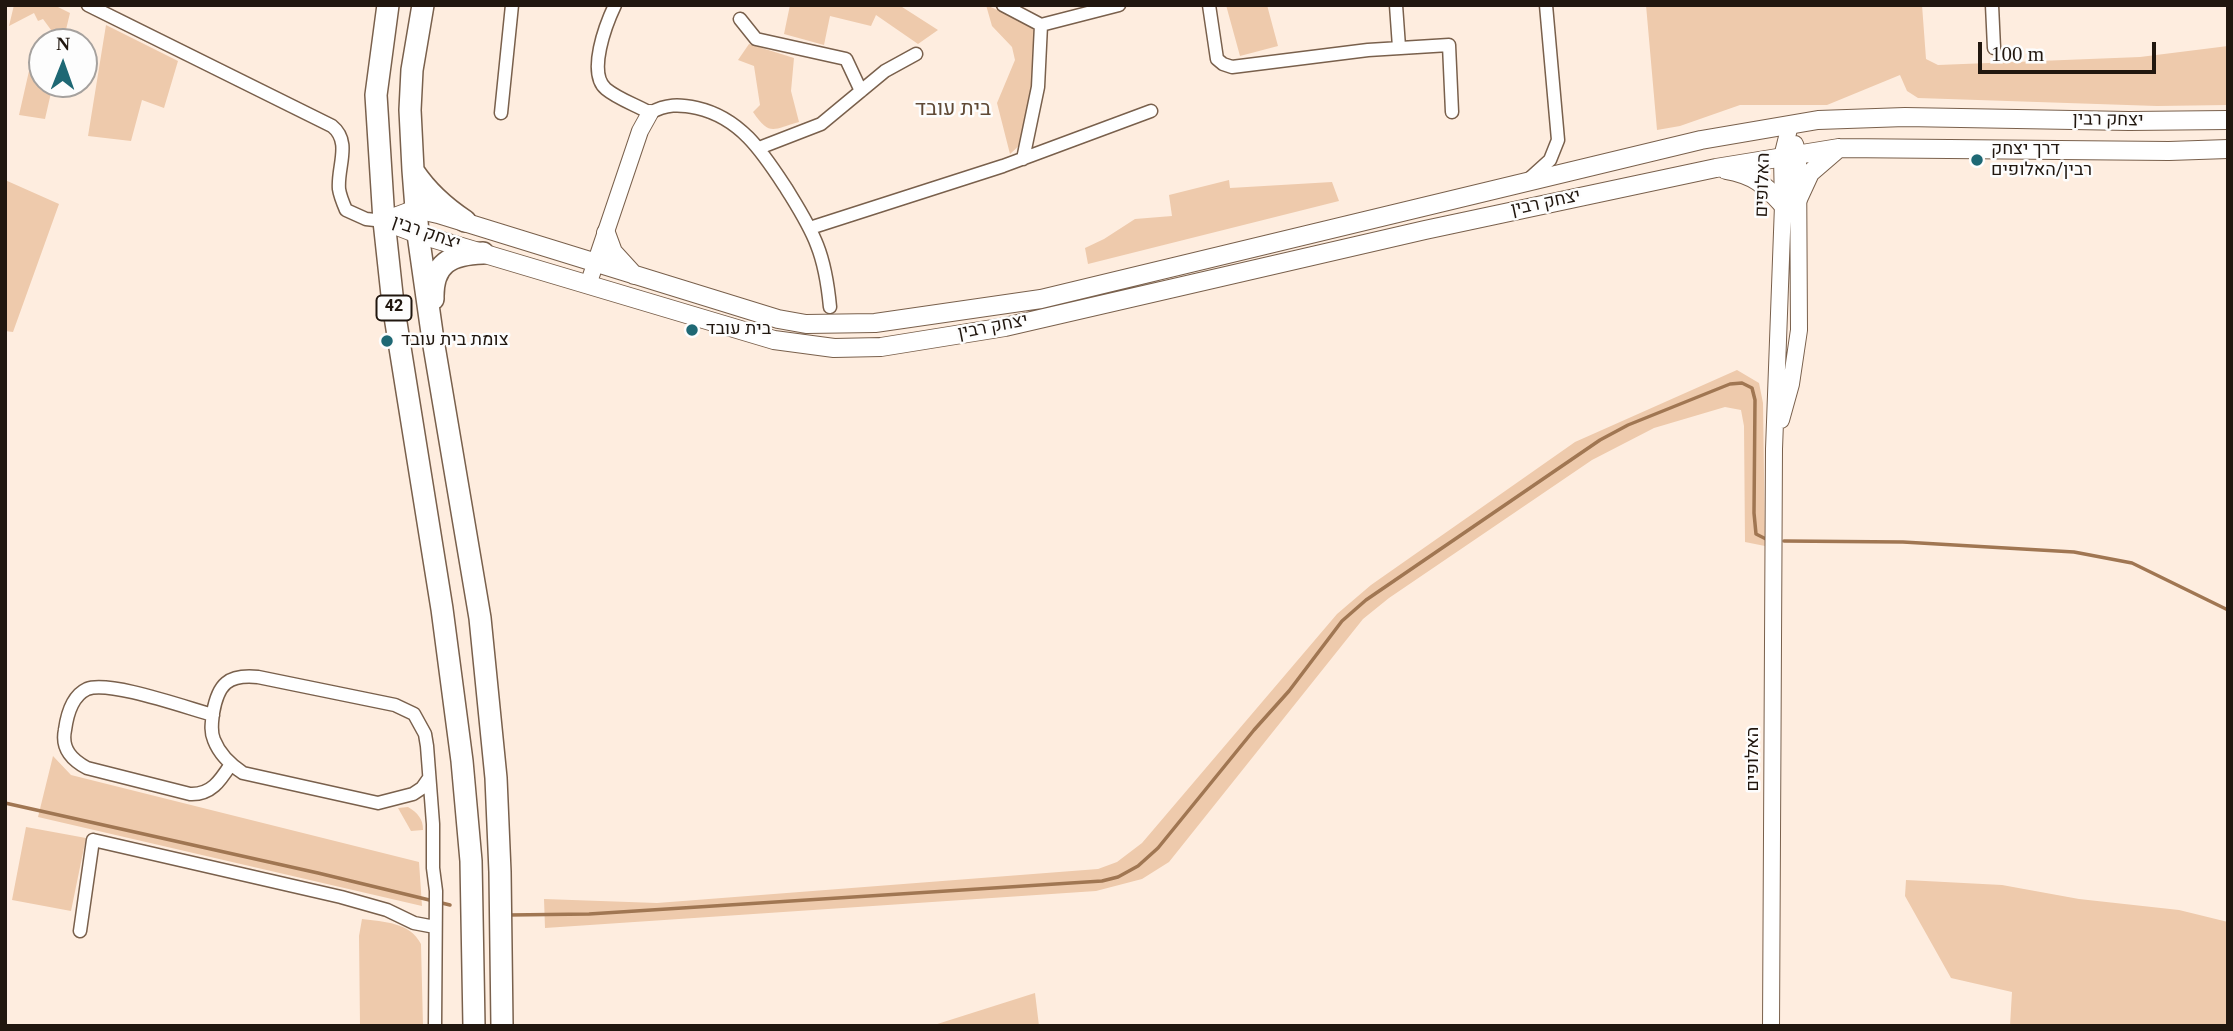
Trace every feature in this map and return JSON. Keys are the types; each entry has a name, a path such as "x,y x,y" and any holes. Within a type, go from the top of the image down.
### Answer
{"highway":[{"name":"42","path":"388,5 376,95 384,221 395,317 442,609 462,761 471,861 474,1026"},
{"name":"42","path":"423,5 412,70 410,110 416,209 433,340 480,618 496,778 502,1026"},
{"path":"413,170 430,194 465,221"},
{"path":"433,340 433,287 442,265 460,255 484,253"}],"main road":[{"name":"יצחק רבין","path":"384,221 416,209 465,221 595,264 778,319 806,324 876,323 1041,299 1701,140 1818,120 1905,117 2228,120"},
{"name":"יצחק רבין","path":"384,221 418,234 774,340 835,348 881,347 1005,327 1424,230 1716,168 1790,155 1839,148 2169,151 2228,149"},
{"path":"1716,168 1747,174 1791,202 1810,173 1839,148"},
{"path":"606,233 613,251 637,277"}],"street":[{"path":"88,5 339,131 342,142 339,186 346,210 366,219 384,221"},
{"path":"501,113 512,5"},
{"path":"615,5 600,48 599,80 609,91 650,113"},
{"path":"1003,5 1041,24 1119,5"},
{"path":"1209,5 1217,59 1232,67 1399,47 1449,44 1452,112"},
{"path":"1396,5 1399,47"},
{"path":"1520,183 1546,164 1557,146 1546,5"},
{"path":"1992,5 1994,48"},
{"path":"740,19 756,39 846,59 862,90"},
{"path":"1023,159 1038,87 1041,24"},
{"path":"759,148 821,124 885,71 916,54"},
{"path":"588,285 640,131 650,113 665,106 676,105 702,109 732,123 759,148 810,228 824,265 831,307"},
{"path":"810,228 1023,159 1151,111"},
{"name":"האלופים","path":"1770,1026 1774,449 1791,202 1790,125"},
{"path":"429,778 422,788 381,803 366,802 243,773 232,764 214,741 212,733 215,701 222,686 240,676 258,677 395,705 414,714 421,723 427,746 432,815 432,851 436,894 435,1026"},
{"path":"213,715 109,687 88,689 74,700 71,706 64,733 65,744 74,760 87,768 190,794 210,790 232,764"},
{"path":"406,796 423,804 432,815"},
{"path":"80,931 93,840 341,897 387,910 414,923 435,927"}],"shaded area":[{"path":"14,5 54,5 70,13 66,28 50,28 43,19 38,21 34,13 9,26"},
{"path":"790,5 899,5 938,30 918,44 876,15 871,26 830,16 824,45 784,34"},
{"path":"986,5 1025,22 1035,31 1034,74 1022,143 1010,154 997,103 1015,60 1012,47 992,26"},
{"path":"1226,5 1267,5 1278,46 1240,56"},
{"path":"1646,5 1922,5 1926,59 1938,65 2140,57 2228,46 2228,105 2157,106 1918,98 1907,91 1900,75 1827,105 1740,105 1680,126 1657,130"},
{"path":"106,25 178,61 164,108 142,100 131,141 88,136 94,98 98,98 98,74"},
{"path":"749,44 794,58 791,91 799,122 778,129 768,128 753,112 760,105 754,66 738,60"},
{"path":"28,75 28,98 50,98 45,119 19,115"},
{"path":"5,180 59,204 13,332 5,331"},
{"path":"1229,180 1230,188 1332,182 1339,201 1088,264 1085,248 1135,219 1172,216 1169,195"},
{"path":"1737,370 1759,383 1763,403 1765,546 1745,542 1744,426 1741,410 1725,407 1654,428 1592,460 1389,598 1363,619 1169,862 1142,879 1096,891 545,928 544,899 657,903 1098,869 1117,862 1142,843 1337,614 1371,585 1575,442"},
{"path":"53,756 71,775 419,862 422,906 38,817"},
{"path":"408,807 419,817 423,830 411,831 398,808"},
{"path":"26,827 86,838 71,911 12,900"},
{"path":"1906,880 2002,885 2079,899 2179,910 2228,922 2228,1026 2010,1026 2012,992 1951,978 1905,896"},
{"path":"362,919 403,927 421,944 423,1026 360,1026 359,936"},
{"path":"1035,993 1039,1026 931,1026"}],"waterway":[{"path":"509,915 589,914 1102,881 1118,877 1138,866 1158,848 1289,691 1342,621 1366,600 1600,440 1628,425 1730,384 1742,383 1752,388 1755,400 1754,513 1756,534 1766,539"},
{"path":"1784,541 1903,542 2074,552 2132,563 2228,610"},
{"path":"5,803 450,905"}],"place":[{"name":"דרך יצחק רבין/האלופים","path":"1977,160"},
{"name":"בית עובד","path":"692,330"},
{"name":"צומת בית עובד","path":"387,341"}],"district":[{"name":"בית עובד","path":"953,111"}]}
